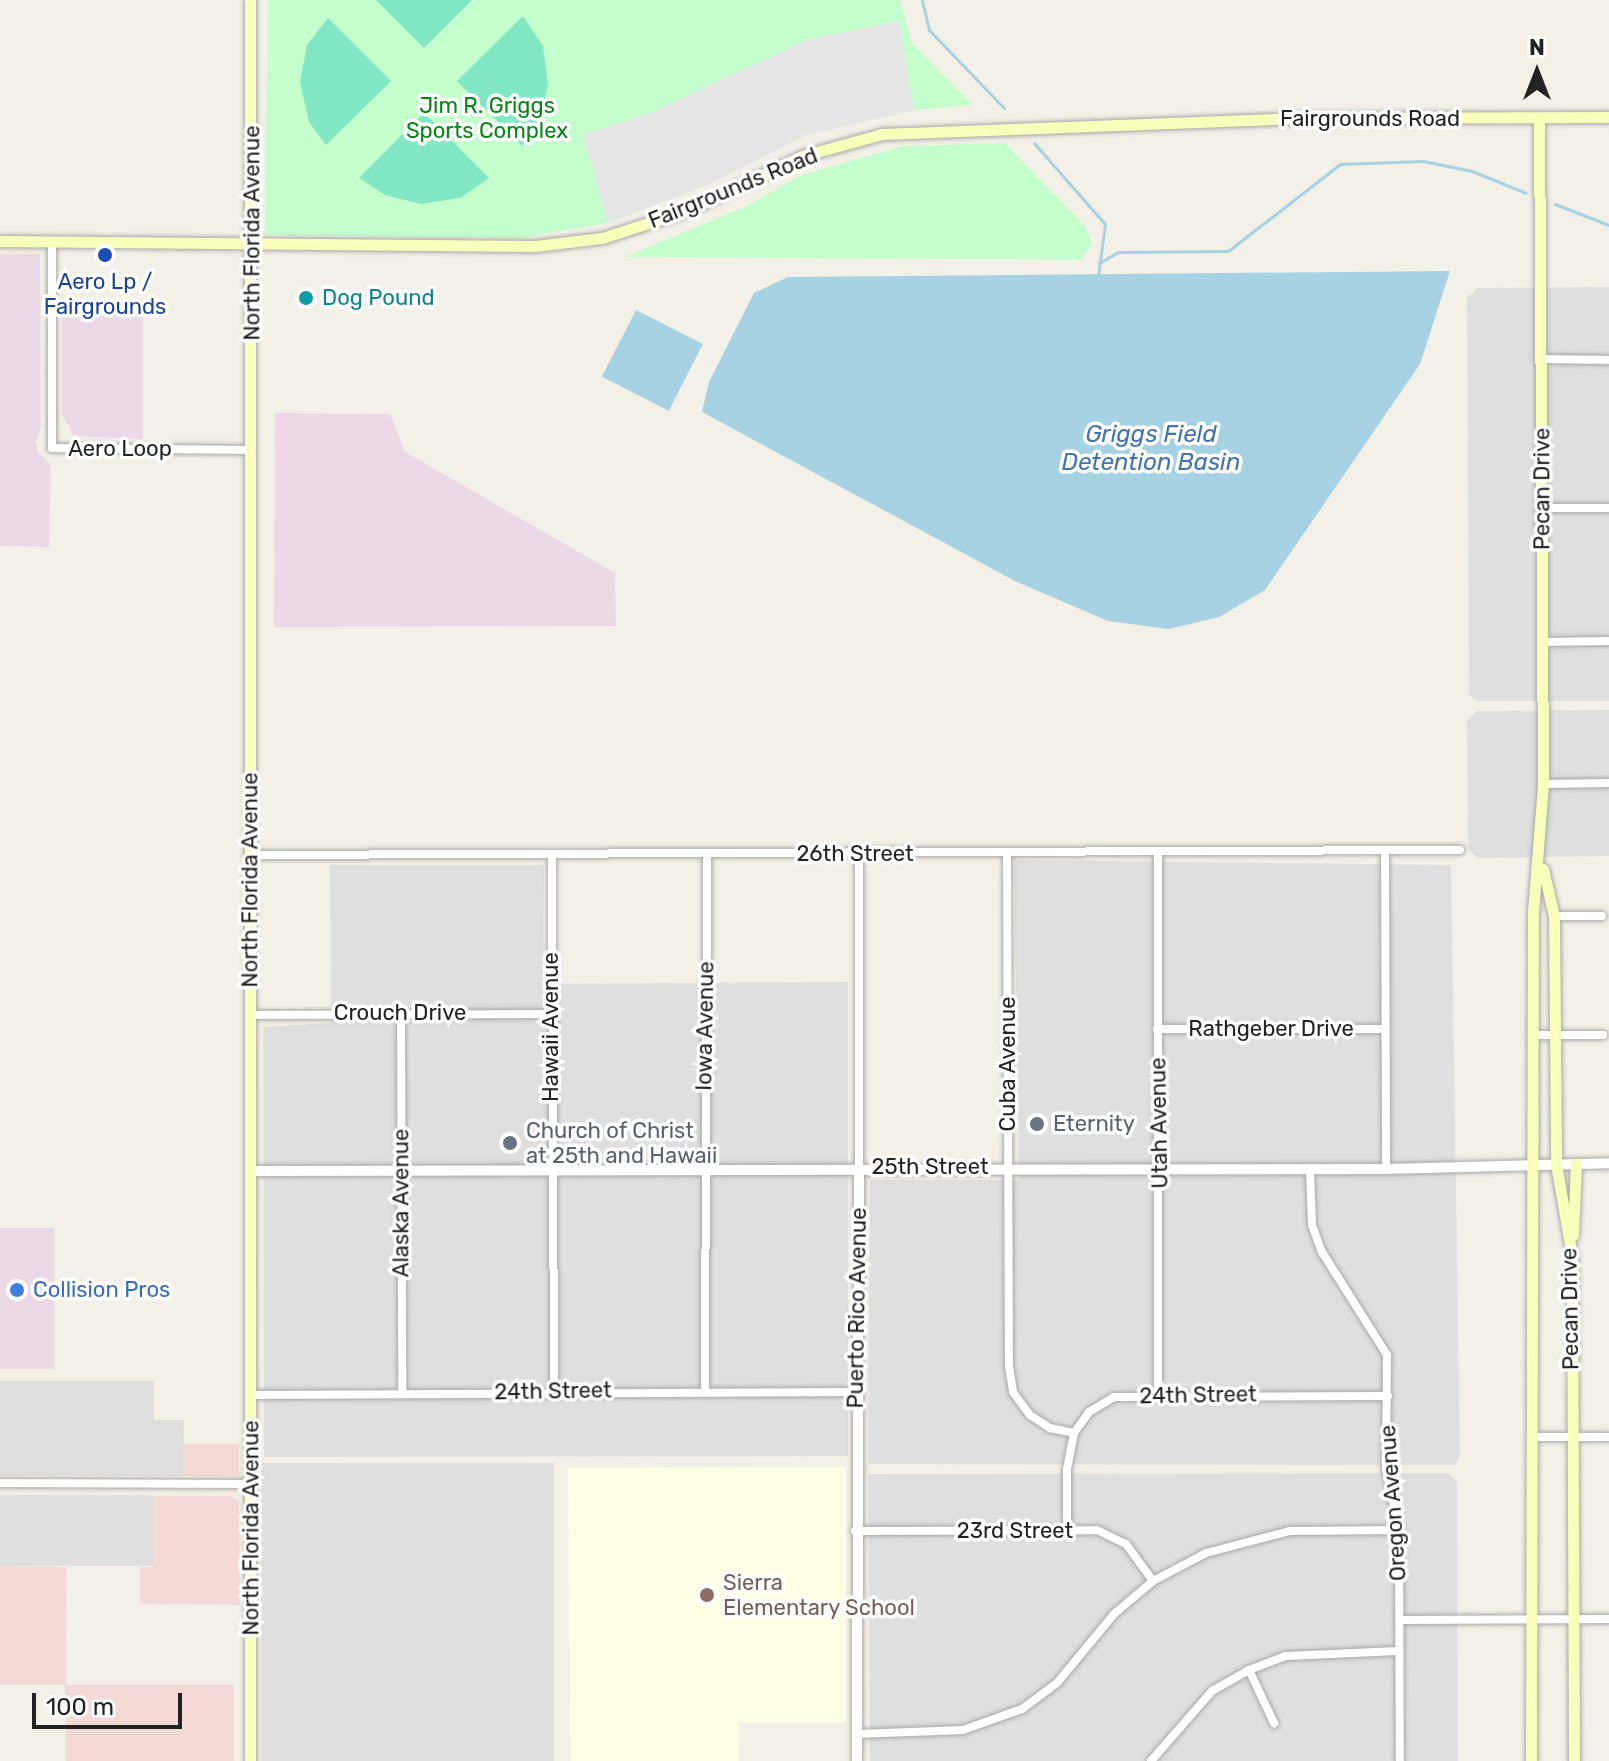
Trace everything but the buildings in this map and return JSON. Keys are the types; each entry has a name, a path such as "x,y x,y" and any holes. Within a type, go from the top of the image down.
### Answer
{"main road":[{"name":"North Florida Avenue","path":"250,0 253,243 250,450 250,1761"},
{"name":"Fairgrounds Road","path":"0,241 535,246 602,238 688,210 802,156 882,134 1295,118 1609,117"},
{"name":"Pecan Drive","path":"1531,1761 1533,912 1541,861 1543,784 1539,118"},
{"name":"Pecan Drive","path":"1541,861 1554,916 1556,1164 1572,1256 1574,1761"},
{"path":"1572,1256 1576,1164"}],"street":[{"name":"Aero Loop","path":"52,242 52,448 250,450"},
{"path":"1542,359 1609,360"},
{"path":"1543,508 1609,508"},
{"path":"1542,642 1609,641"},
{"path":"1543,784 1609,783"},
{"path":"1385,850 1386,1169"},
{"name":"26th Street","path":"250,855 859,855 1460,850"},
{"name":"Cuba Avenue","path":"1007,852 1013,1392 1030,1415 1050,1428 1074,1433"},
{"name":"Utah Avenue","path":"1158,852 1157,1029 1161,1169 1158,1393"},
{"name":"Iowa Avenue","path":"705,1390 702,1166 707,854"},
{"name":"Hawaii Avenue","path":"552,855 550,1014 554,1392"},
{"name":"Puerto Rico Avenue","path":"857,1761 855,1392 859,855"},
{"path":"1554,916 1602,916"},
{"name":"Alaska Avenue","path":"401,1013 402,1393"},
{"name":"Crouch Drive","path":"249,1015 550,1014"},
{"name":"Rathgeber Drive","path":"1157,1029 1385,1029"},
{"path":"1533,1035 1603,1035"},
{"name":"25th Street","path":"250,1171 702,1166 1310,1170 1533,1168 1556,1164 1609,1163"},
{"name":"Oregon Avenue","path":"1310,1170 1312,1225 1322,1252 1387,1355 1386,1468 1399,1530 1400,1761"},
{"name":"24th Street","path":"251,1395 705,1390 855,1392"},
{"name":"24th Street","path":"1074,1433 1089,1412 1114,1397 1158,1393 1388,1396"},
{"path":"1067,1530 1067,1469 1074,1433"},
{"path":"1532,1437 1609,1437"},
{"path":"0,1483 252,1484"},
{"path":"857,1734 963,1730 1022,1709 1057,1683 1114,1614 1153,1581 1206,1553 1290,1531 1399,1530"},
{"name":"23rd Street","path":"855,1531 1106,1531 1126,1544 1153,1581"},
{"path":"1400,1620 1609,1619"},
{"path":"1151,1761 1212,1691 1249,1670 1285,1656 1399,1651"},
{"path":"1249,1670 1274,1723"}],"shaded area":[{"path":"899,21 914,110 807,135 710,184 608,223 583,135 650,113 806,40"},
{"path":"0,254 40,254 41,427 36,441 38,452 51,465 49,547 0,546"},
{"path":"1609,287 1609,701 1477,701 1469,694 1467,298 1478,288"},
{"path":"143,310 143,439 74,436 62,415 62,312"},
{"path":"275,413 390,414 405,452 615,573 616,626 274,627"},
{"path":"1609,710 1609,856 1477,858 1468,849 1467,720 1477,711"},
{"path":"1014,860 1451,865 1460,1457 1455,1465 868,1464 870,1180 1019,1180"},
{"path":"330,865 544,865 543,984 848,982 848,1456 264,1457 263,1027 331,1023"},
{"path":"0,1228 54,1228 54,1369 0,1369"},
{"path":"0,1381 154,1381 154,1420 184,1420 183,1476 0,1475"},
{"path":"183,1444 239,1444 239,1476 183,1476"},
{"path":"261,1463 554,1463 554,1761 261,1761"},
{"name":"Sierra Elementary School","path":"846,1467 846,1722 739,1722 738,1761 570,1761 568,1468"},
{"path":"1448,1473 1457,1482 1458,1761 870,1761 868,1474"},
{"path":"0,1495 154,1495 154,1566 0,1566"},
{"path":"154,1496 231,1496 239,1501 240,1605 140,1604 140,1567 154,1567"},
{"path":"0,1566 67,1567 66,1685 234,1685 234,1761 66,1761 65,1685 0,1685"}],"green space":[{"name":"Jim R. Griggs Sports Complex","path":"268,0 900,0 912,43 973,105 914,110 807,135 710,184 608,223 521,238 265,235"},
{"path":"376,0 472,0 424,48"},
{"path":"523,16 543,46 548,85 540,120 522,146 457,81"},
{"path":"328,18 391,81 326,145 309,122 300,82 307,45"},
{"path":"424,113 489,178 460,198 421,204 385,195 359,178"},
{"path":"1005,143 1085,226 1092,243 1082,260 625,257 744,207 802,175 903,146"}],"water":[{"name":"Griggs Field Detention Basin","path":"1450,271 1420,364 1265,590 1219,617 1169,629 1108,621 1015,581 702,412 709,382 754,293 788,277"},
{"path":"636,310 703,344 669,411 602,377"}],"waterway":[{"path":"922,0 929,30 1004,108"},
{"path":"1034,143 1105,224 1098,276"},
{"path":"1099,263 1118,252 1228,251 1340,164 1423,161 1472,171 1526,193"},
{"path":"1555,204 1609,225"}],"place":[{"name":"Aero Lp / Fairgrounds","path":"105,255"},
{"name":"Dog Pound","path":"306,298"},
{"name":"Eternity","path":"1037,1124"},
{"name":"Church of Christ at 25th and Hawaii","path":"510,1143"},
{"name":"Collision Pros","path":"17,1290"},
{"name":"Sierra Elementary School","path":"707,1595"}]}
